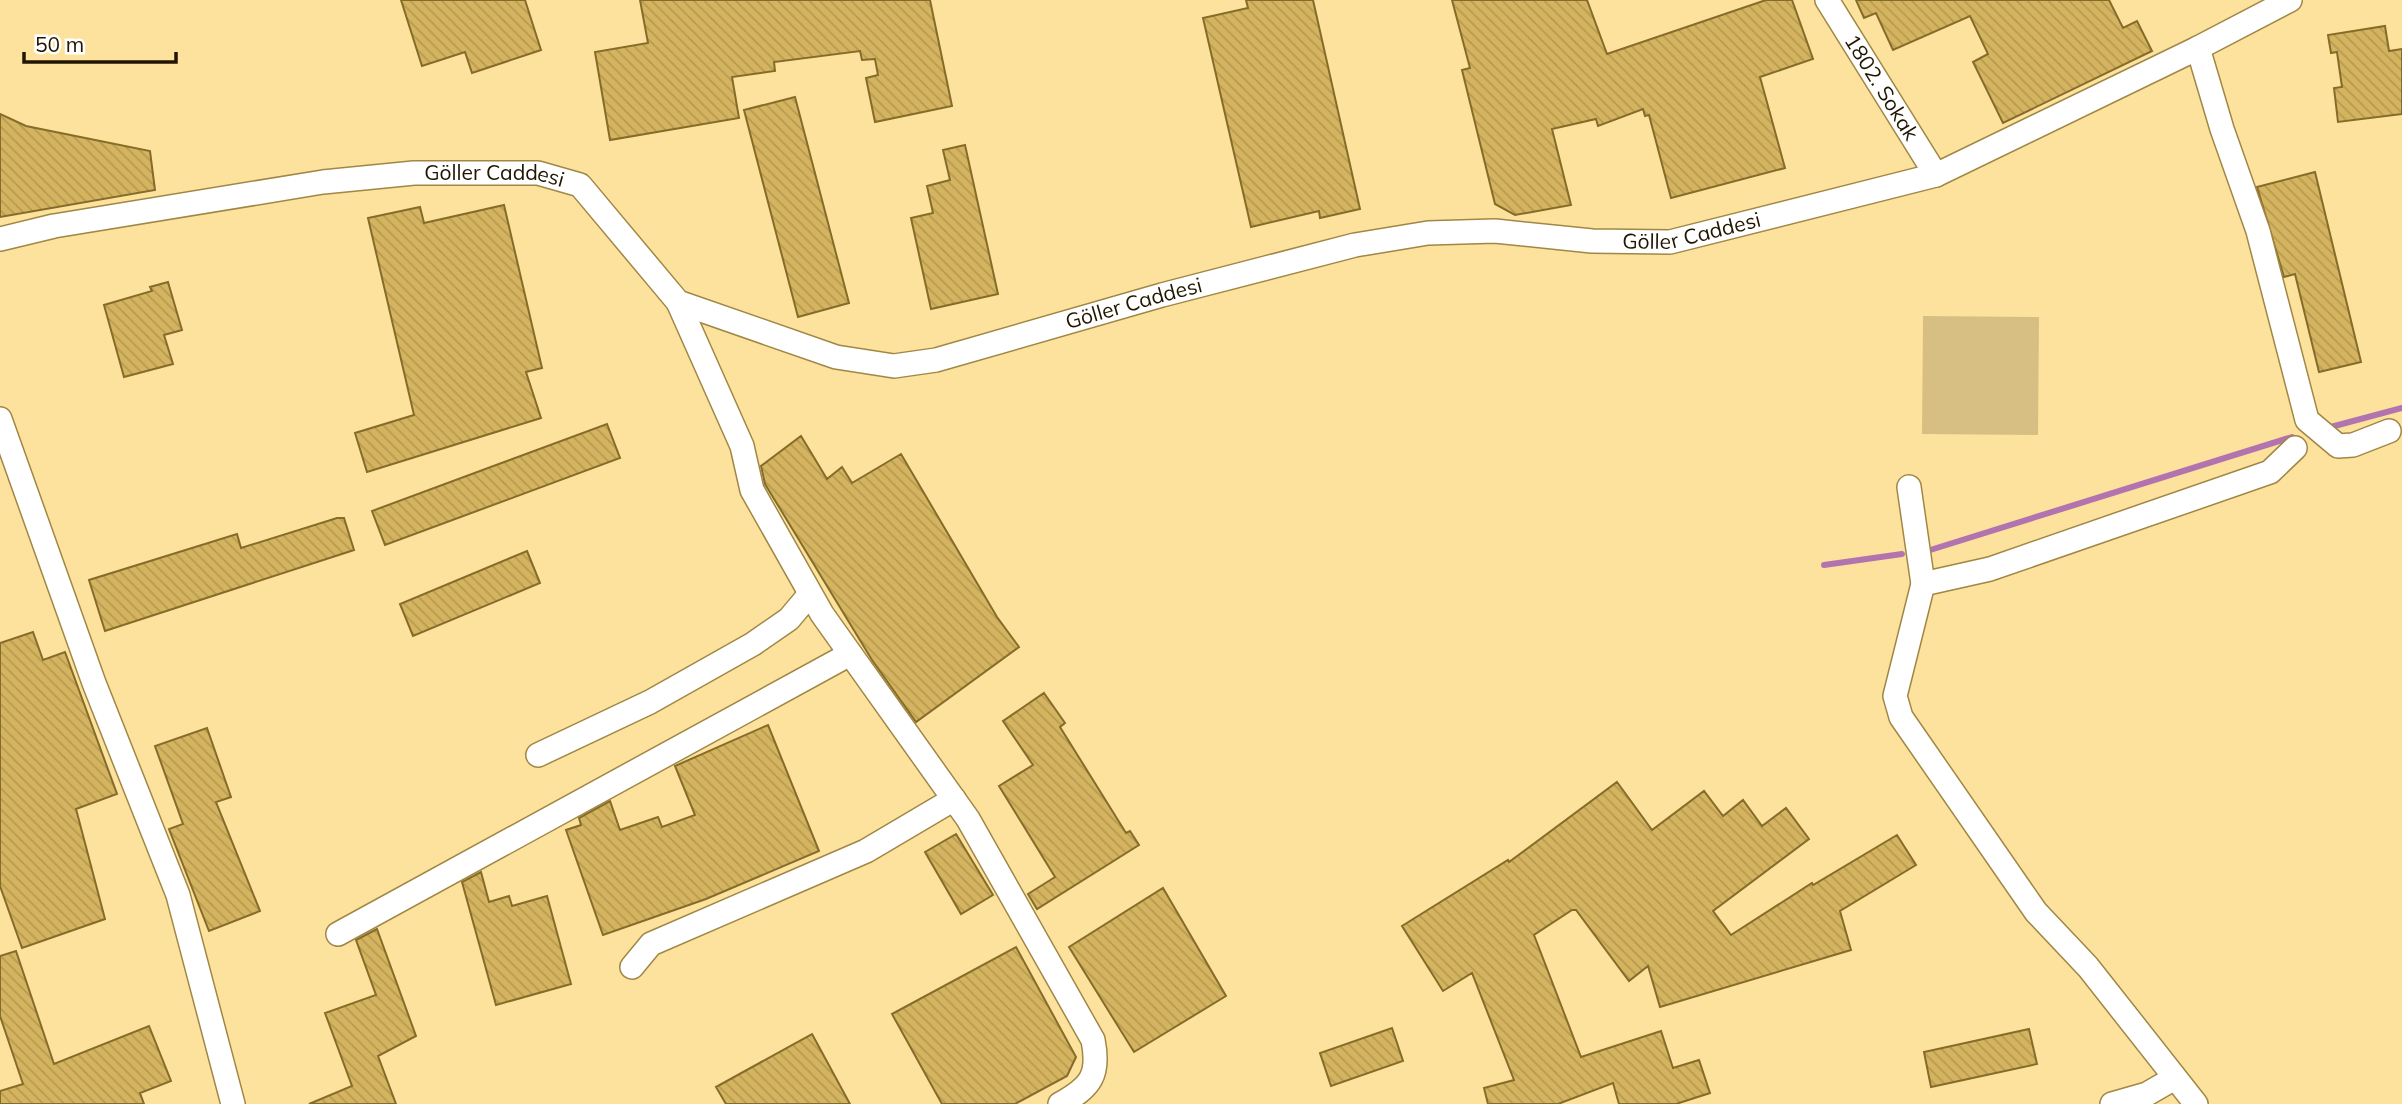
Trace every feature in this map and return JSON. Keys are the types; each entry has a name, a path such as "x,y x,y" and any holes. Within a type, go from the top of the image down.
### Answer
{"street":[{"name":"1802. Sokak","path":"1827,0 1936,175"},
{"name":"Göller Caddesi","path":"0,239 54,226 323,182 414,173 538,173 580,185 678,302 836,357 894,366 936,360 1162,295 1355,245 1428,233 1495,231 1592,242 1670,242 1936,175 2198,48 2290,0"},
{"path":"2198,48 2222,129 2258,230 2307,420 2338,446 2353,445 2389,431"},
{"path":"678,302 742,446 752,490 810,594 954,799 1020,907 1093,1040 1098,1064 1090,1083 1060,1104"},
{"path":"0,419 94,683 178,895 233,1104"},
{"path":"1923,584 1990,569 2270,472 2295,448"},
{"path":"1909,487 1923,584 1895,696 1901,717 2036,912 2088,967 2196,1104"},
{"path":"538,755 650,702 753,644 789,619 810,594"},
{"path":"338,934 850,654"},
{"path":"632,967 651,944 866,851 954,799"},
{"path":"2112,1104 2147,1094 2174,1079"}],"shaded area":[{"path":"1923,316 2039,317 2038,435 1922,434"}],"building":[{"path":"401,0 525,0 541,50 472,73 465,52 422,66"},
{"path":"640,0 930,0 952,106 875,122 866,78 878,75 875,59 862,60 860,51 774,62 775,71 732,77 739,118 610,140 595,52 648,43"},
{"path":"1246,0 1313,0 1360,209 1320,218 1319,211 1251,227 1203,18 1248,8"},
{"path":"1452,0 1587,0 1607,54 1766,0 1792,0 1813,59 1760,77 1785,168 1671,198 1649,115 1645,116 1643,109 1598,126 1596,119 1552,129 1571,205 1515,215 1495,204 1462,70 1470,68"},
{"path":"1856,0 2109,0 2123,28 2137,21 2152,51 2003,123 1973,62 1988,54 1970,16 1893,50 1876,13 1864,18"},
{"path":"2385,26 2389,51 2402,49 2402,114 2338,122 2334,88 2342,87 2337,52 2331,53 2328,35"},
{"path":"795,97 849,303 798,317 744,110"},
{"path":"0,114 26,126 150,151 155,190 0,217"},
{"path":"965,145 998,294 931,309 911,218 933,213 927,186 950,180 943,150"},
{"path":"2315,172 2361,362 2319,372 2295,274 2284,277 2257,187"},
{"path":"504,205 542,368 526,372 541,418 367,472 355,433 414,415 368,218 420,207 424,223"},
{"path":"168,282 182,330 164,335 173,364 124,377 104,305 152,291 150,287"},
{"path":"607,424 620,458 385,545 372,511"},
{"path":"801,436 827,479 842,467 852,483 901,454 997,617 1019,647 916,722 872,660 765,484 761,466"},
{"path":"344,518 354,550 105,631 89,580 237,534 241,548"},
{"path":"527,551 540,583 413,636 400,604"},
{"path":"33,632 43,660 65,652 117,794 76,809 105,919 22,948 0,886 0,643"},
{"path":"1044,693 1065,723 1060,727 1126,833 1130,831 1139,845 1037,909 1028,894 1055,877 999,786 1033,765 1003,721"},
{"path":"768,725 819,851 706,899 603,935 566,830 581,825 579,818 610,801 620,830 658,817 662,827 695,815 675,766"},
{"path":"207,728 231,797 216,802 260,911 209,931 169,829 183,824 155,746"},
{"path":"1617,782 1652,830 1704,791 1723,816 1743,800 1762,826 1786,808 1809,839 1713,911 1731,935 1812,883 1813,885 1897,835 1916,865 1840,911 1851,950 1660,1007 1648,966 1629,981 1576,910 1572,910 1534,935 1581,1057 1661,1031 1673,1068 1699,1060 1710,1093 1676,1104 1619,1104 1613,1083 1558,1104 1488,1104 1484,1088 1514,1080 1472,973 1443,991 1402,926 1508,860 1509,862"},
{"path":"956,834 993,895 961,914 925,852"},
{"path":"481,872 489,902 509,896 512,906 547,896 571,984 496,1005 462,882"},
{"path":"1163,888 1226,996 1134,1052 1069,947"},
{"path":"377,929 416,1036 378,1056 396,1104 309,1104 352,1086 325,1013 376,995 356,940"},
{"path":"1016,947 1076,1057 1067,1076 1015,1104 942,1104 892,1014"},
{"path":"16,951 54,1064 149,1026 171,1081 140,1093 144,1104 0,1104 0,1091 23,1084 0,1016 0,956"},
{"path":"1392,1028 1403,1061 1331,1086 1320,1053"},
{"path":"2029,1029 2037,1064 1931,1087 1924,1052"},
{"path":"812,1034 850,1104 726,1104 716,1087"}],"waterway":[{"path":"2327,428 2402,408"},
{"path":"1927,551 2292,437"},
{"path":"1824,565 1902,554"}]}
